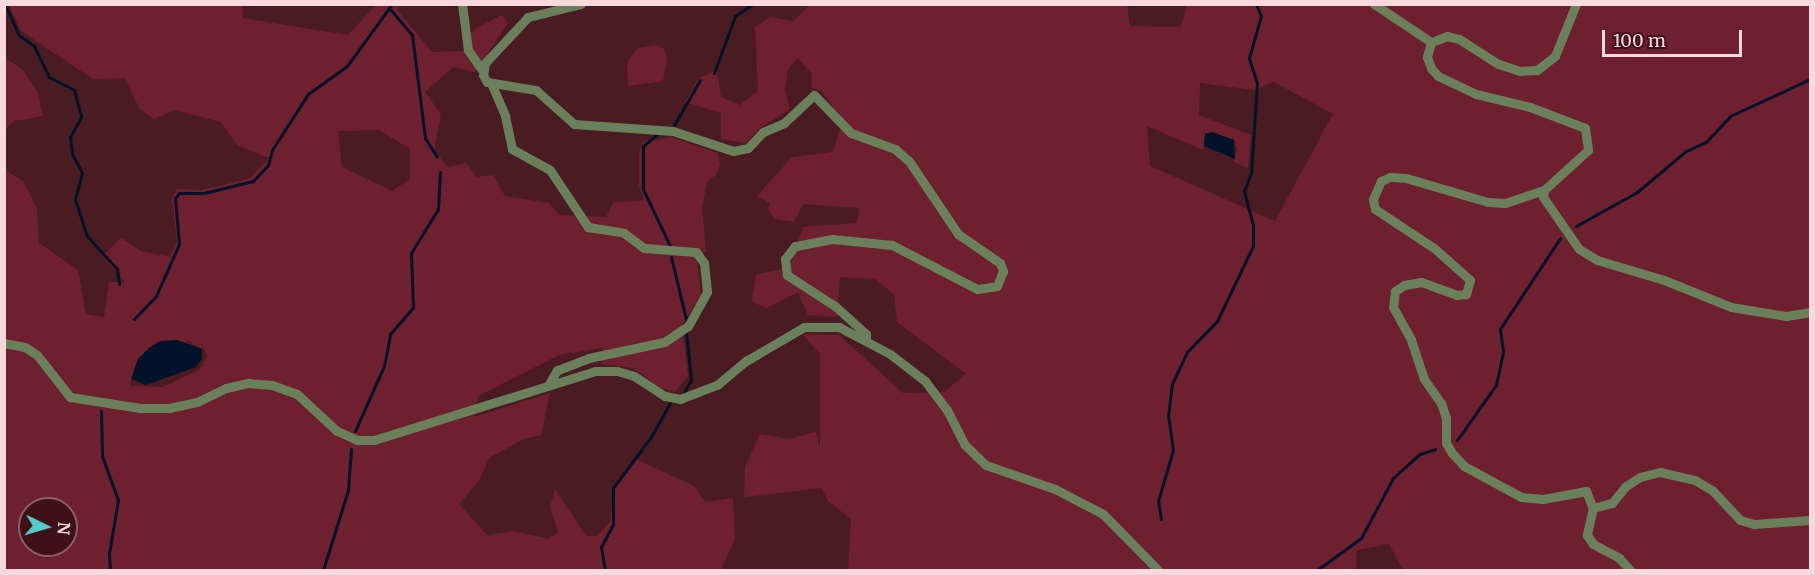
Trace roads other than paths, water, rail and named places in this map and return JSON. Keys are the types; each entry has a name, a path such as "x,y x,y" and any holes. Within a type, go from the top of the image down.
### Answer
{"street":[{"path":"462,4 468,50 482,70 487,82 492,85 536,90 574,124 673,131 734,151 748,148 763,132 784,123 814,95 851,133 895,149 909,161 958,234 1000,263 1002,280 990,290 977,289 892,245 870,240 811,241 795,246 785,259 787,275 835,306 866,334 866,340"},
{"path":"482,70 528,17 581,4"},
{"path":"1374,4 1431,42"},
{"path":"1431,42 1447,36 1459,39 1498,64 1520,71 1537,70 1554,57 1576,4"},
{"path":"1431,42 1427,57 1438,76 1476,94 1530,106 1585,128 1588,150 1544,190 1505,203 1488,202 1390,177 1376,188 1373,198 1375,209 1387,220 1434,248 1470,280 1466,294 1457,295 1421,282 1404,285 1392,298 1424,379 1441,403 1446,418 1446,443 1464,466 1521,497 1543,499 1586,491 1593,508 1587,535 1593,544 1619,558 1630,570"},
{"path":"492,85 507,122 512,149 550,170 588,227 624,233 644,248 696,252 704,263 707,292 688,326 664,342 589,358 557,370 549,384"},
{"path":"1544,190 1547,207 1567,237 1597,260 1759,314 1810,312"},
{"path":"4,343 25,347 37,355 70,397 140,408 169,408 197,402 226,388 248,383 272,385 297,394 337,431 357,440 374,440 595,371 617,371 634,376 665,396 680,399 717,385 746,361 804,327 839,327 866,340 925,381 973,455 986,465 1055,489 1103,514 1158,570"},
{"path":"1593,508 1612,503 1626,486 1640,477 1660,472 1695,480 1713,490 1740,520 1754,524 1810,520"}],"water":[{"path":"1212,132 1234,140 1235,159 1204,146 1205,134"},
{"path":"177,340 202,349 202,359 196,367 146,385 131,379 138,359 149,348 160,341"}],"waterway":[{"path":"5,4 19,35 34,46 49,77 74,90 81,117 70,137 72,154 82,173 75,199 87,236 117,269 119,284"},
{"path":"134,319 156,296 179,244 175,198 179,193 204,193 253,181 268,165 272,150 308,94 347,66 392,4"},
{"path":"714,73 735,16 753,4"},
{"path":"1161,519 1158,501 1173,450 1168,416 1172,384 1187,352 1217,321 1253,246 1253,225 1244,191 1251,173 1257,83 1249,58 1261,16 1256,4"},
{"path":"391,10 412,35 425,138 437,157"},
{"path":"1576,226 1637,192 1686,151 1707,141 1730,116 1810,79"},
{"path":"674,125 700,80"},
{"path":"657,134 643,146 643,189 670,246"},
{"path":"355,431 384,366 390,334 413,308 411,253 438,209 440,172"},
{"path":"1457,440 1496,385 1503,351 1500,329 1560,238"},
{"path":"671,257 686,319"},
{"path":"684,392 691,380 686,332"},
{"path":"605,570 601,547 613,524 613,488 651,437 670,403"},
{"path":"101,411 102,456 118,500 109,553 110,570"},
{"path":"323,570 348,490 351,449"},
{"path":"1317,570 1361,538 1393,478 1420,454 1435,449"}]}
